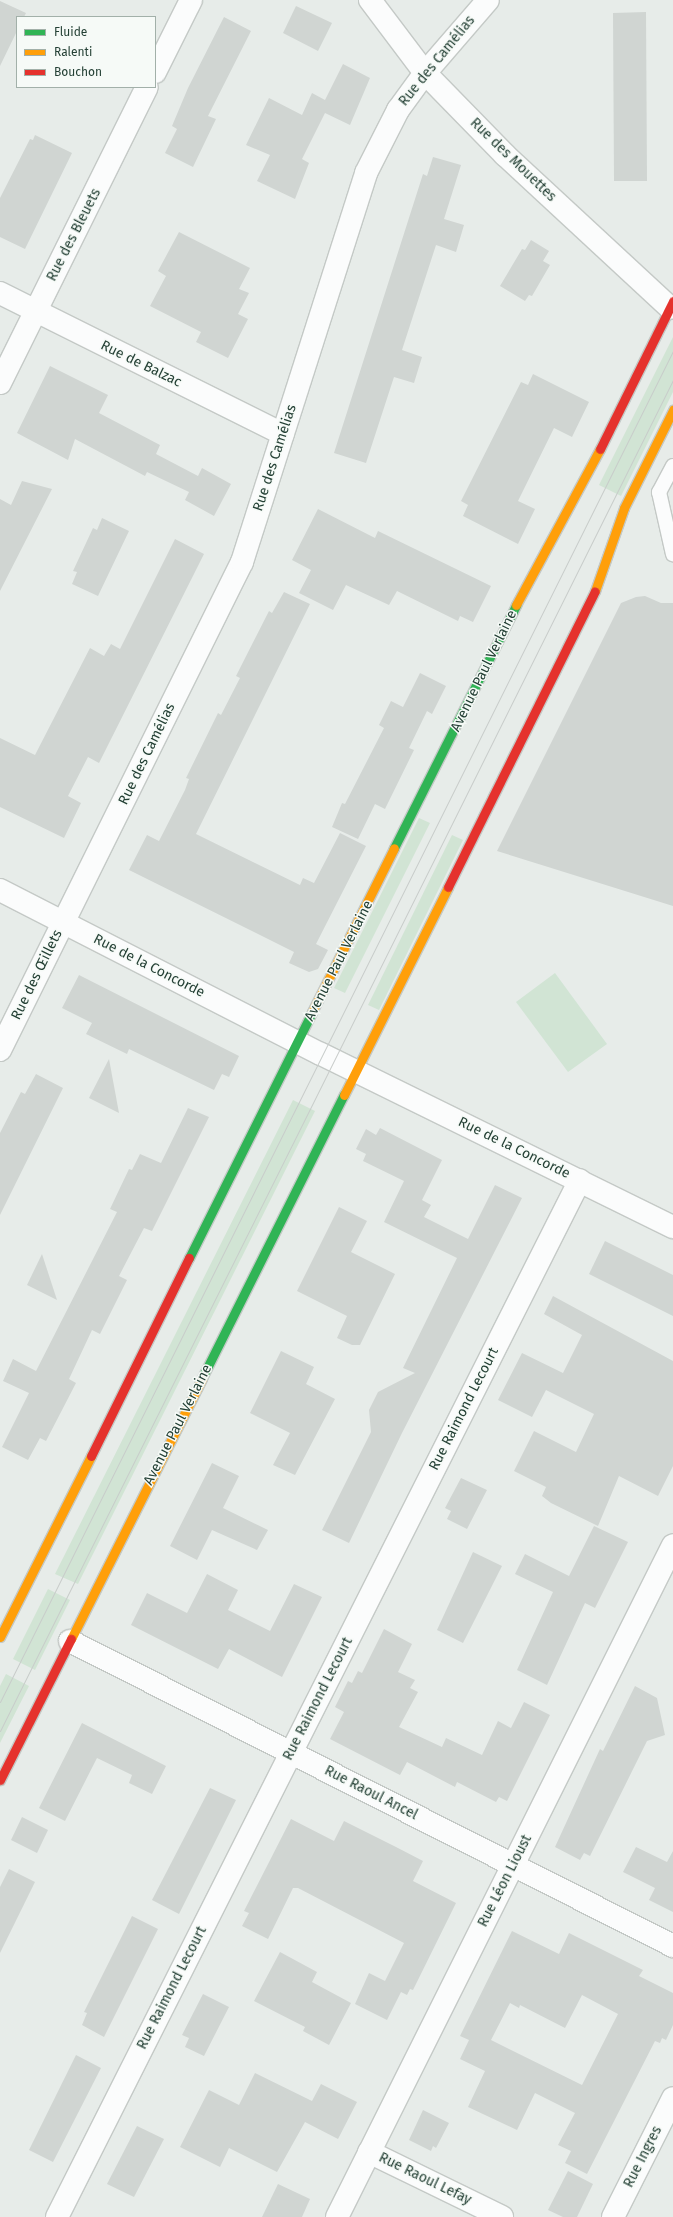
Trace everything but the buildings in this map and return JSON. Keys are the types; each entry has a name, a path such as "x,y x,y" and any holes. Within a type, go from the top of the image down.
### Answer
{"street":[{"path":"156,70 191,0"},
{"name":"Rue des Mouettes","path":"370,0 425,73 505,156 671,305"},
{"name":"Rue des Camélias","path":"64,922 242,562 366,173 398,110 425,73 488,0"},
{"name":"Rue des Bleuets","path":"0,383 148,88"},
{"name":"Rue de Balzac","path":"0,293 283,434"},
{"name":"Avenue Paul Verlaine","path":"0,1638 6,1610 298,1042 530,576 581,487 671,305"},
{"name":"Avenue Paul Verlaine","path":"0,1780 355,1070 590,605 624,508 673,410"},
{"name":"Rue de la Concorde","path":"0,890 298,1042"},
{"name":"Rue des Œillets","path":"0,1050 64,922"},
{"path":"298,1042 355,1070"},
{"name":"Rue de la Concorde","path":"355,1070 673,1227"},
{"name":"Rue Raimond Lecourt","path":"57,2217 580,1180"},
{"name":"Rue Léon Lioust","path":"337,2217 673,1545"},
{"name":"Rue Raoul Ancel","path":"70,1640 673,1946"},
{"name":"Rue Ingres","path":"613,2217 673,2098"},
{"name":"Rue Raoul Lefay","path":"369,2152 502,2217"}],"lane":[{"path":"673,466 659,492 673,554"}],"green space":[{"path":"673,337 673,392 621,496 599,485"},
{"path":"419,818 430,823 345,993 334,988"},
{"path":"452,835 463,840 379,1010 368,1005"},
{"path":"555,973 607,1044 568,1072 516,1002"},
{"path":"293,1100 315,1111 78,1584 55,1574"},
{"path":"48,1589 70,1600 35,1670 13,1659"},
{"path":"6,1674 29,1686 0,1743 0,1686"}],"tram line":[{"path":"0,1702 673,351"},
{"path":"0,1731 673,380"}],"traffic: fast":[{"path":"394,848 516,605"},
{"path":"189,1258 312,1012"},
{"path":"202,1378 344,1095"}],"traffic: slow":[{"path":"595,591 624,508 673,410"},
{"path":"516,605 600,449"},
{"path":"312,1012 394,848"},
{"path":"344,1095 448,887"},
{"path":"71,1639 202,1378"},
{"path":"0,1637 91,1456"}],"traffic: jam":[{"path":"600,449 673,301"},
{"path":"448,887 595,591"},
{"path":"91,1456 189,1258"},
{"path":"0,1780 71,1639"}]}
